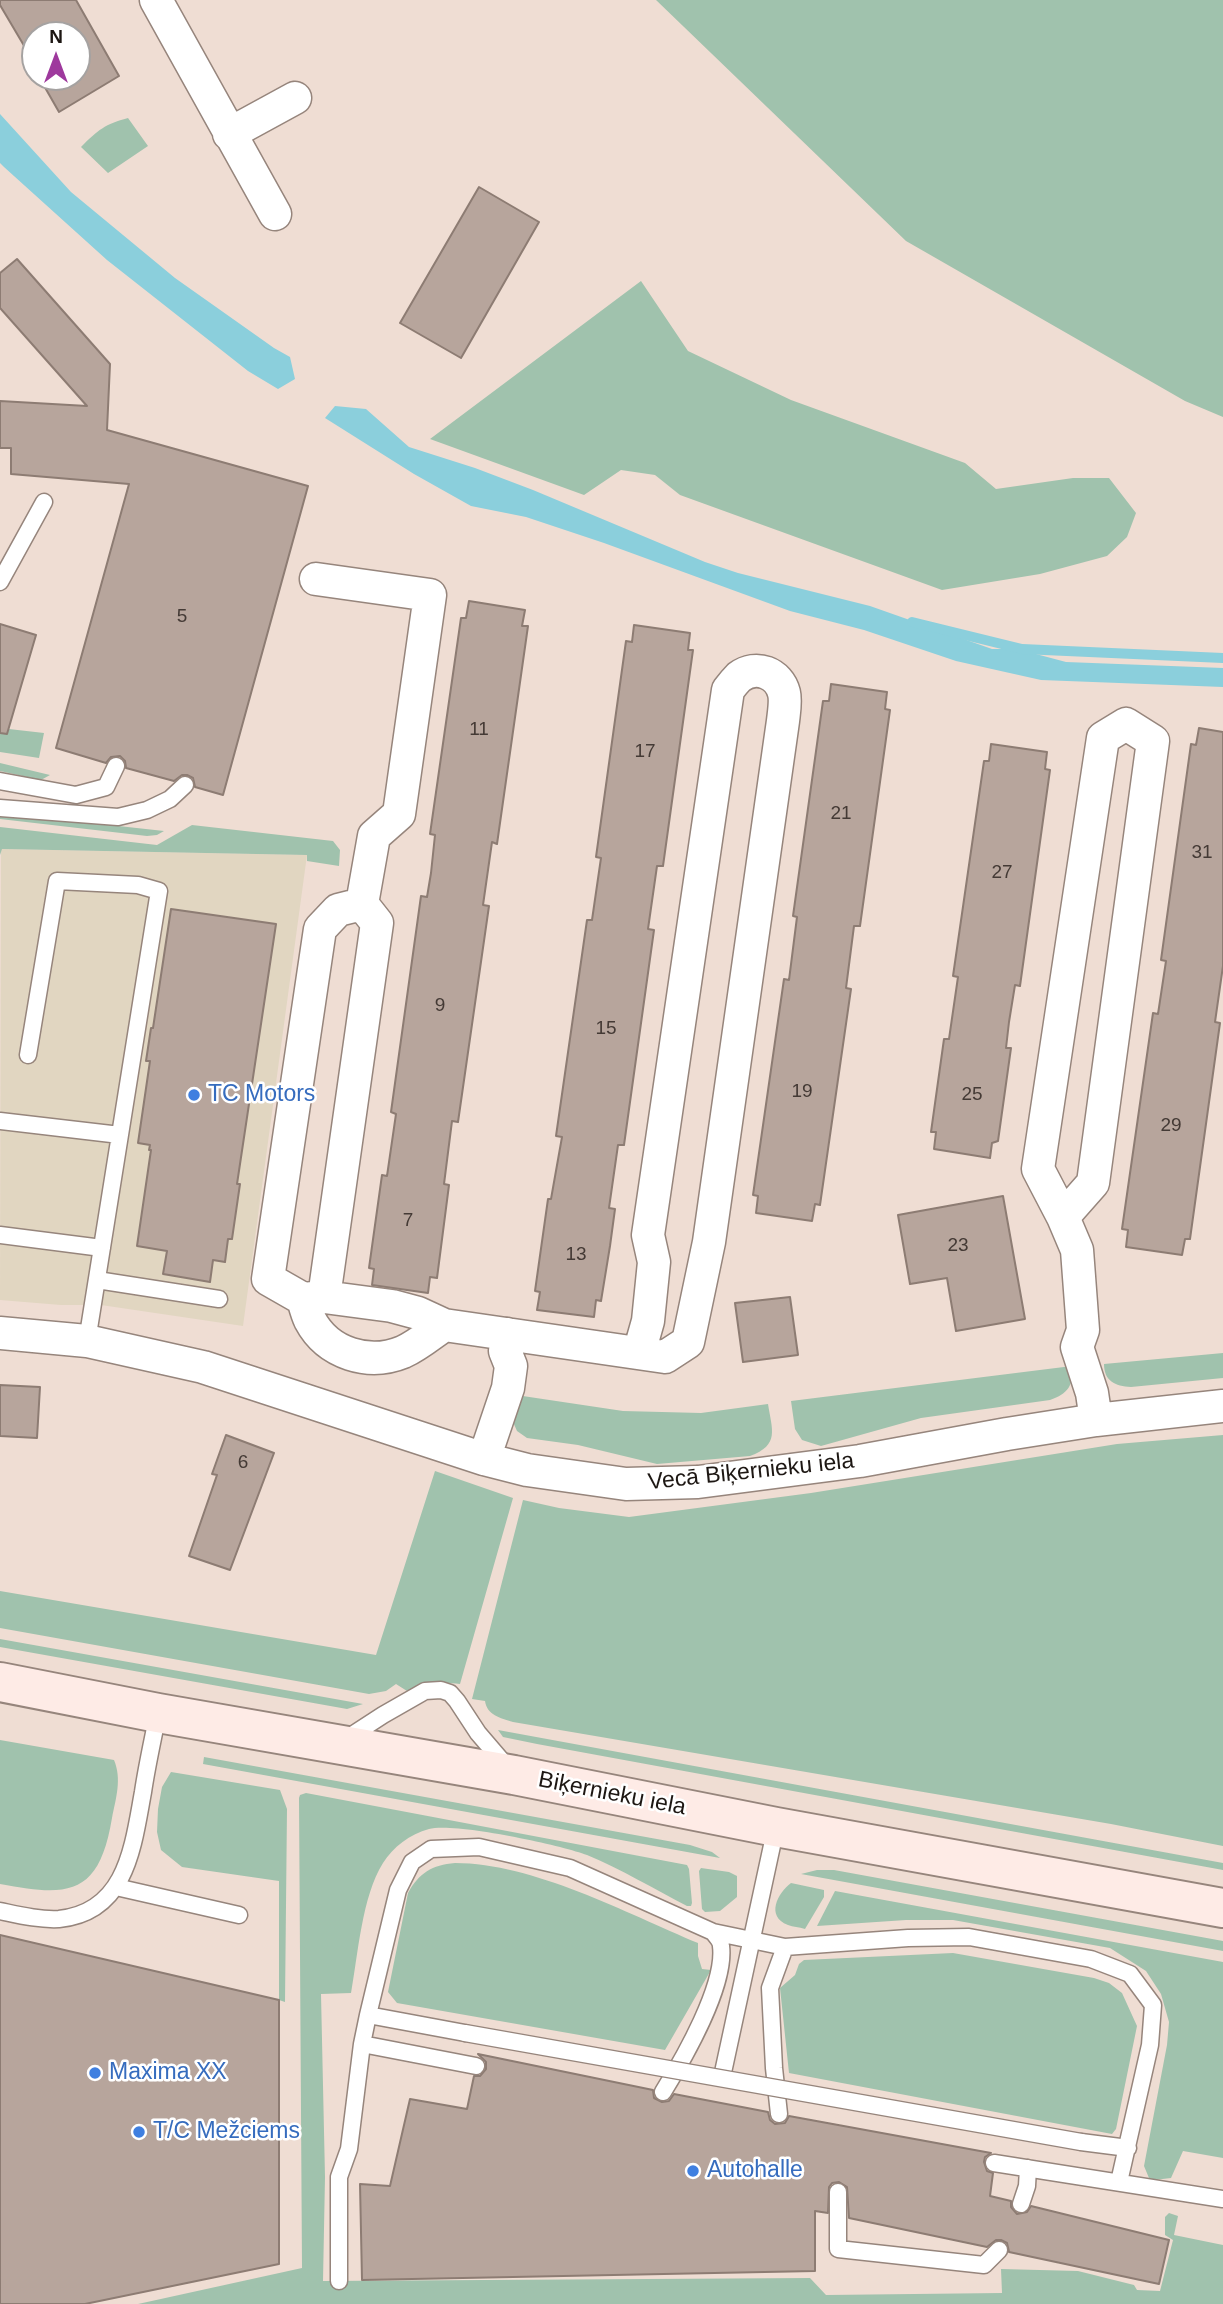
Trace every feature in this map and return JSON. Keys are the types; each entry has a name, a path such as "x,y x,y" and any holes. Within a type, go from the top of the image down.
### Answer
{"main road":[{"name":"Biķernieku iela","path":"0,1682 1223,1908"}],"street":[{"path":"156,0 275,214"},
{"path":"229,134 295,98"},
{"path":"316,579 430,595 399,814 374,836 362,904 377,923 310,1320 324,1340 342,1352 363,1358 383,1358 404,1351 444,1325"},
{"path":"362,904 338,910 320,929 268,1279 314,1298 392,1306 506,1343 665,1357 688,1342 709,1242 783,721 785,695 780,682 769,672 752,671 740,676 728,690 648,1235 654,1262 648,1321 639,1353"},
{"path":"1063,1217 1093,1183 1153,741 1126,724 1103,738 1038,1169 1077,1251 1083,1330 1077,1347 1094,1406"},
{"name":"Vecā Biķernieku iela","path":"0,1333 87,1341 203,1367 484,1459 527,1470 626,1484 698,1482 860,1461 1007,1434 1094,1406 1223,1406"},
{"path":"484,1459 508,1388 511,1366 506,1343"}],"lane":[{"path":"0,582 44,502"},
{"path":"0,781 76,794 106,787 116,766"},
{"path":"0,808 118,817 147,810 170,799 186,785"},
{"path":"28,1055 57,881 138,885 159,891 87,1341"},
{"path":"0,1121 120,1135"},
{"path":"0,1236 102,1248"},
{"path":"97,1280 219,1300"},
{"path":"338,1744 425,1691 441,1690 450,1693 457,1701 478,1732 514,1775"},
{"path":"0,1911 39,1919 60,1919 99,1905 116,1887 133,1847 158,1713"},
{"path":"722,2077 776,1827"},
{"path":"339,2281 339,2177 349,2149 368,2015 398,1890 412,1862 431,1849 479,1847 570,1868 713,1932 785,1947 908,1938 969,1937 1091,1959 1130,1974 1153,2005 1150,2045 1119,2182"},
{"path":"116,1887 239,1915"},
{"path":"663,2092 688,2052 720,1976 721,1944 713,1932"},
{"path":"779,2114 770,1987 785,1947"},
{"path":"368,2015 1081,2142 1128,2148"},
{"path":"362,2044 476,2066"},
{"path":"995,2163 1223,2199"},
{"path":"1021,2204 1027,2186 1028,2168"},
{"path":"838,2192 838,2249 984,2265 999,2250"}],"shaded area":[{"path":"1,849 307,855 243,1326 101,1305 0,1300"}],"green space":[{"path":"656,0 1223,0 1223,417 1185,401 906,241"},
{"path":"128,118 148,146 108,173 81,147 102,128"},
{"path":"641,281 688,351 791,400 965,463 996,489 1073,478 1109,478 1136,513 1127,537 1107,556 1040,574 942,590 680,495 655,475 621,470 584,495 430,439"},
{"path":"0,728 44,733 39,758 0,752"},
{"path":"0,763 50,775 41,780 0,771"},
{"path":"0,813 164,831 147,836 0,819"},
{"path":"192,825 333,841 340,850 339,866 307,861 307,855 2,849 0,855 0,827 157,845"},
{"path":"1223,1353 1223,1378 1131,1387 1112,1382 1106,1375 1104,1364"},
{"path":"1072,1366 1071,1384 1065,1392 1050,1400 921,1418 821,1446 802,1440 795,1429 791,1401"},
{"path":"516,1395 623,1411 701,1413 768,1404 772,1436 766,1447 750,1456 657,1464 578,1445 527,1438 517,1431 513,1422"},
{"path":"1223,1435 1223,1846 1111,1824 513,1722 491,1713 485,1701 472,1699 523,1500 559,1508 629,1517 811,1493 1117,1444"},
{"path":"435,1471 513,1498 460,1684 433,1684 407,1691 396,1684 386,1691 369,1694 0,1628 0,1591 376,1655"},
{"path":"0,1639 363,1704 347,1709 0,1647"},
{"path":"498,1730 1223,1863 1223,1870 537,1744 503,1737"},
{"path":"0,1740 114,1760 118,1789 106,1844 99,1863 89,1877 77,1885 45,1890 0,1884"},
{"path":"204,1757 690,1845 712,1852 720,1858 203,1764"},
{"path":"171,1772 280,1790 287,1809 285,2002 279,2000 279,1881 182,1867 161,1850 157,1832 158,1809 162,1787"},
{"path":"306,1793 687,1865 692,1903 687,1906 587,1855 508,1836 461,1829 429,1829 409,1838 392,1852 376,1877 365,1909 351,1993 321,1994 325,2177 323,2281 810,2278 826,2295 1002,2293 1001,2269 1078,2271 1134,2285 1137,2290 1160,2291 1173,2240 1165,2235 1165,2217 1169,2213 1178,2216 1174,2235 1223,2245 1223,2304 138,2304 302,2268 299,1798"},
{"path":"455,1863 485,1865 547,1880 698,1943 702,1969 711,1970 665,2050 397,2003 388,1992 408,1893 427,1871"},
{"path":"701,1868 729,1872 737,1876 737,1897 720,1911 705,1912 702,1909"},
{"path":"834,1870 1223,1941 1223,1951 801,1874"},
{"path":"791,1883 824,1890 824,1897 805,1929 781,1921 775,1910 778,1898"},
{"path":"835,1891 1223,1962 1223,2158 1183,2151 1171,2178 1154,2180 1149,2178 1144,2166 1169,2022 1161,1994 1146,1971 1110,1948 953,1920 817,1926"},
{"path":"953,1953 1094,1978 1109,1983 1122,1993 1137,2026 1116,2129 1112,2134 789,2073 780,1988 795,1975 799,1964 804,1960"}],"water":[{"path":"0,114 71,192 175,278 290,357 295,379 278,389 248,371 107,260 0,163"},
{"path":"335,406 366,409 409,447 533,490 705,562 738,573 870,606 992,649 1017,649 1066,662 1223,668 1223,687 1041,680 956,661 864,630 790,611 526,517 471,506 325,418"}],"building":[{"path":"0,0 76,0 88,21 21,21 21,41 0,5"},
{"path":"91,27 119,76 59,112 47,91 91,91"},
{"path":"479,187 539,222 461,358 400,323"},
{"path":"17,259 110,364 107,430 308,486 223,795 195,787 193,778 187,775 174,781 126,768 125,761 120,756 111,757 106,763 56,748 129,484 11,474 11,448 0,448 0,401 87,406 0,308 0,273"},
{"path":"469,601 525,610 522,626 528,626 497,844 492,842 483,905 489,906 458,1122 452,1121 444,1184 449,1185 437,1278 430,1277 428,1293 372,1285 374,1269 369,1268 382,1175 387,1176 396,1114 391,1112 421,896 427,897 431,873 435,835 430,834 461,618 466,618"},
{"path":"0,624 36,635 7,734 0,733"},
{"path":"634,625 690,633 688,650 693,650 663,866 657,866 648,929 654,930 624,1145 618,1145 609,1208 615,1209 610,1246 601,1301 596,1300 594,1317 537,1310 540,1292 535,1291 548,1199 551,1199 562,1137 556,1136 587,920 592,920 601,858 596,857 626,641 632,642"},
{"path":"831,684 887,692 885,709 890,710 860,926 854,926 846,988 851,989 820,1205 815,1204 812,1221 756,1213 758,1196 753,1195 784,979 789,980 797,917 793,916 823,701 829,701"},
{"path":"1199,728 1223,732 1223,966 1215,1022 1220,1023 1190,1239 1185,1239 1182,1255 1126,1247 1128,1230 1122,1229 1153,1013 1158,1014 1166,961 1161,960 1191,744 1196,745"},
{"path":"991,744 1047,752 1045,769 1050,770 1020,986 1015,985 1009,1022 1006,1048 1011,1048 998,1141 992,1143 990,1158 934,1149 936,1132 931,1132 944,1039 949,1039 958,977 953,976 984,761 989,761"},
{"name":"TC Motors","path":"171,909 276,924 237,1184 240,1184 232,1239 228,1239 225,1262 213,1260 210,1282 163,1274 167,1251 137,1246 151,1150 150,1145 138,1143 150,1061 146,1061"},
{"path":"1003,1196 1025,1319 956,1331 947,1278 910,1284 898,1215"},
{"path":"790,1297 798,1355 743,1362 735,1303"},
{"path":"0,1385 40,1387 37,1438 0,1436"},
{"path":"226,1435 274,1453 230,1570 189,1556 217,1475 212,1474"},
{"name":"T/C Mežciems","path":"0,1935 279,2000 279,2264 85,2304 0,2304"},
{"name":"Autohalle","path":"478,2054 653,2090 654,2098 662,2102 669,2101 674,2094 768,2112 770,2120 775,2124 785,2123 789,2116 991,2153 985,2157 984,2162 987,2171 993,2173 990,2196 1011,2201 1011,2207 1017,2214 1027,2212 1031,2206 1169,2240 1159,2284 1009,2252 1007,2243 1001,2240 996,2240 987,2247 849,2218 847,2187 839,2182 832,2183 829,2187 828,2213 815,2211 815,2271 362,2280 360,2184 390,2186 410,2099 467,2109 474,2076 480,2076 486,2069 486,2062"}],"waterway":[{"path":"912,622 1022,649 1223,658"}],"place":[{"name":"TC Motors","path":"194,1095"},
{"name":"Maxima XX","path":"95,2073"},
{"name":"T/C Mežciems","path":"139,2132"},
{"name":"Autohalle","path":"693,2171"}]}
